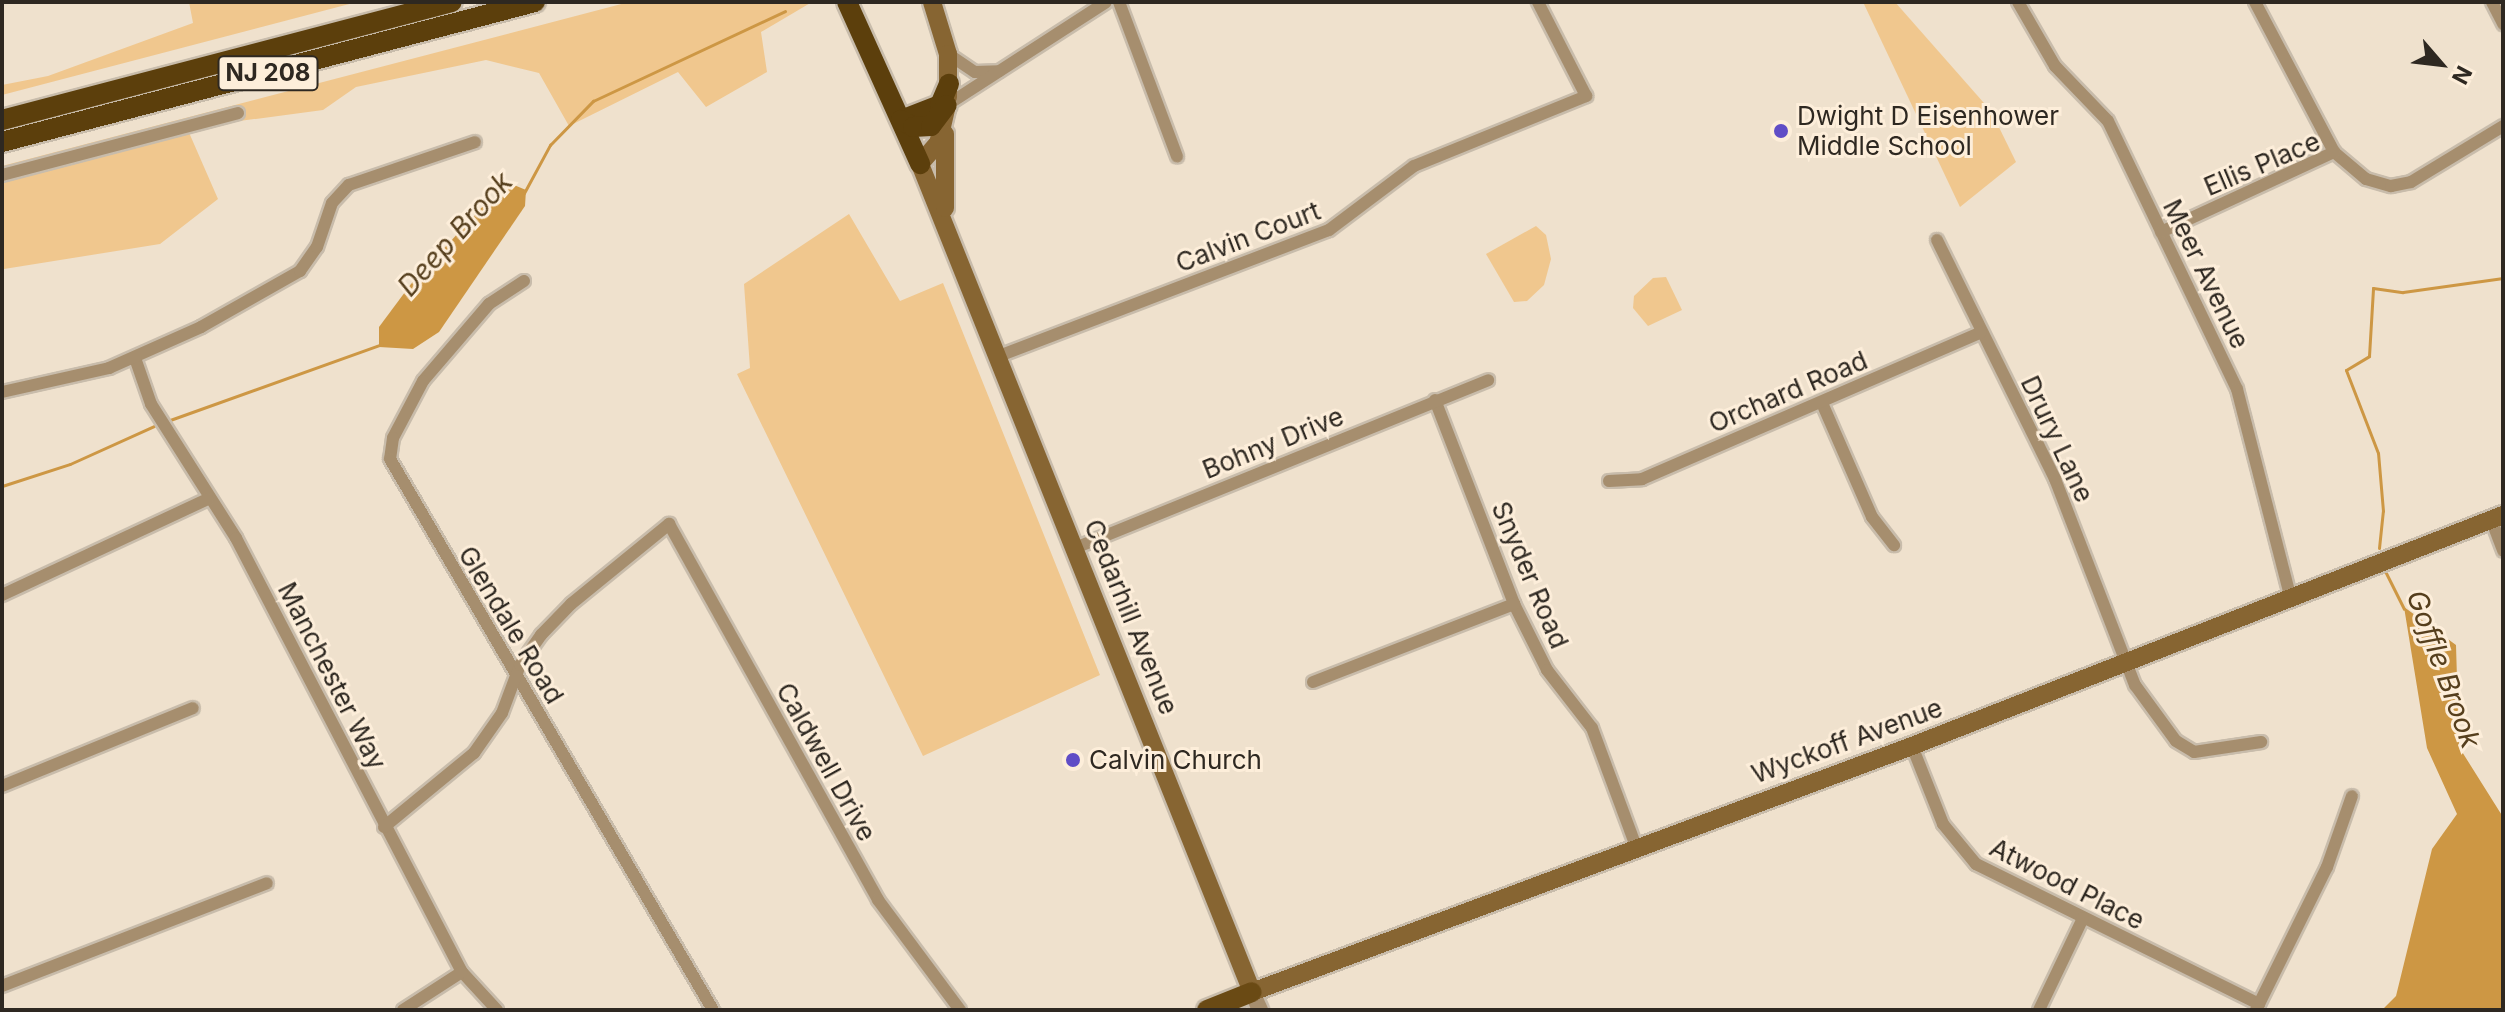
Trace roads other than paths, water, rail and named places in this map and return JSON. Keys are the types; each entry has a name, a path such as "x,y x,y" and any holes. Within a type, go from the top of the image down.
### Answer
{"highway":[{"name":"NJ 208","path":"2,120 452,2"},
{"name":"NJ 208","path":"2,142 535,2"},
{"path":"847,2 920,164"},
{"path":"901,120 916,128 931,126 948,94"}],"main road":[{"name":"Cedarhill Avenue","path":"932,2 948,54 942,177 953,244"},
{"name":"Cedarhill Avenue","path":"948,94 938,143 920,164 1256,1001"},
{"name":"Wyckoff Avenue","path":"1207,1010 1256,1001 1636,846 1912,746 2497,517"}],"street":[{"path":"948,94 999,71 1106,2"},
{"path":"1119,2 1177,156"},
{"name":"Calvin Court","path":"999,356 1329,230 1414,166 1586,96 1538,2"},
{"name":"Meer Avenue","path":"2018,2 2055,66 2108,121 2244,410 2290,596"},
{"path":"2255,2 2334,152"},
{"path":"2492,2 2503,24"},
{"path":"948,54 975,72 999,71"},
{"path":"2,175 238,113"},
{"name":"Ellis Place","path":"2161,232 2334,152 2366,179 2401,185 2503,126"},
{"path":"2,392 135,358 288,281 309,260 332,203 349,185 475,142"},
{"name":"Drury Lane","path":"1937,240 2055,479 2135,685 2184,747 2204,755 2261,742"},
{"name":"Glendale Road","path":"524,281 489,304 433,368 401,418 390,448 394,469 713,1010"},
{"name":"Orchard Road","path":"1609,481 1642,479 1981,332"},
{"name":"Manchester Way","path":"135,358 151,404 208,499 236,538 462,972 497,1010"},
{"name":"Bohny Drive","path":"1075,548 1488,380"},
{"name":"Snyder Road","path":"1435,400 1514,604 1547,670 1592,728 1636,846"},
{"path":"1822,403 1872,517 1894,545"},
{"path":"2,595 208,499"},
{"path":"2497,517 2503,551"},
{"name":"Caldwell Drive","path":"517,678 541,635 571,604 669,524 878,900 960,1010"},
{"path":"1313,682 1514,604"},
{"path":"384,827 474,753 502,713 517,678"},
{"path":"2,786 193,708"},
{"name":"Atwood Place","path":"1912,746 1943,824 1963,852 1990,873 2258,1007"},
{"path":"2258,1007 2327,867 2352,796"},
{"path":"2,986 267,883"},
{"path":"2039,1010 2083,918"},
{"path":"403,1010 462,972"}],"water":[{"path":"514,185 526,190 525,206 439,332 413,349 379,347 379,327 411,284 485,204"},
{"path":"2404,607 2456,645 2459,747 2503,817 2503,1010 2382,1010 2396,996 2432,849 2457,814 2427,748"}],"waterway":[{"name":"Deep Brook","path":"524,193 550,145 593,101 785,11"},
{"name":"Goffle Brook","path":"2379,548 2383,511 2378,453 2346,370 2369,356 2373,288 2403,292 2503,278"},
{"name":"Deep Brook","path":"170,420 382,344"},
{"name":"Deep Brook","path":"2,486 70,464 154,426"},
{"name":"Goffle Brook","path":"2386,573 2404,609"}],"place":[{"name":"Dwight D Eisenhower Middle School","path":"1781,131"},
{"name":"Calvin Church","path":"1073,760"}]}
